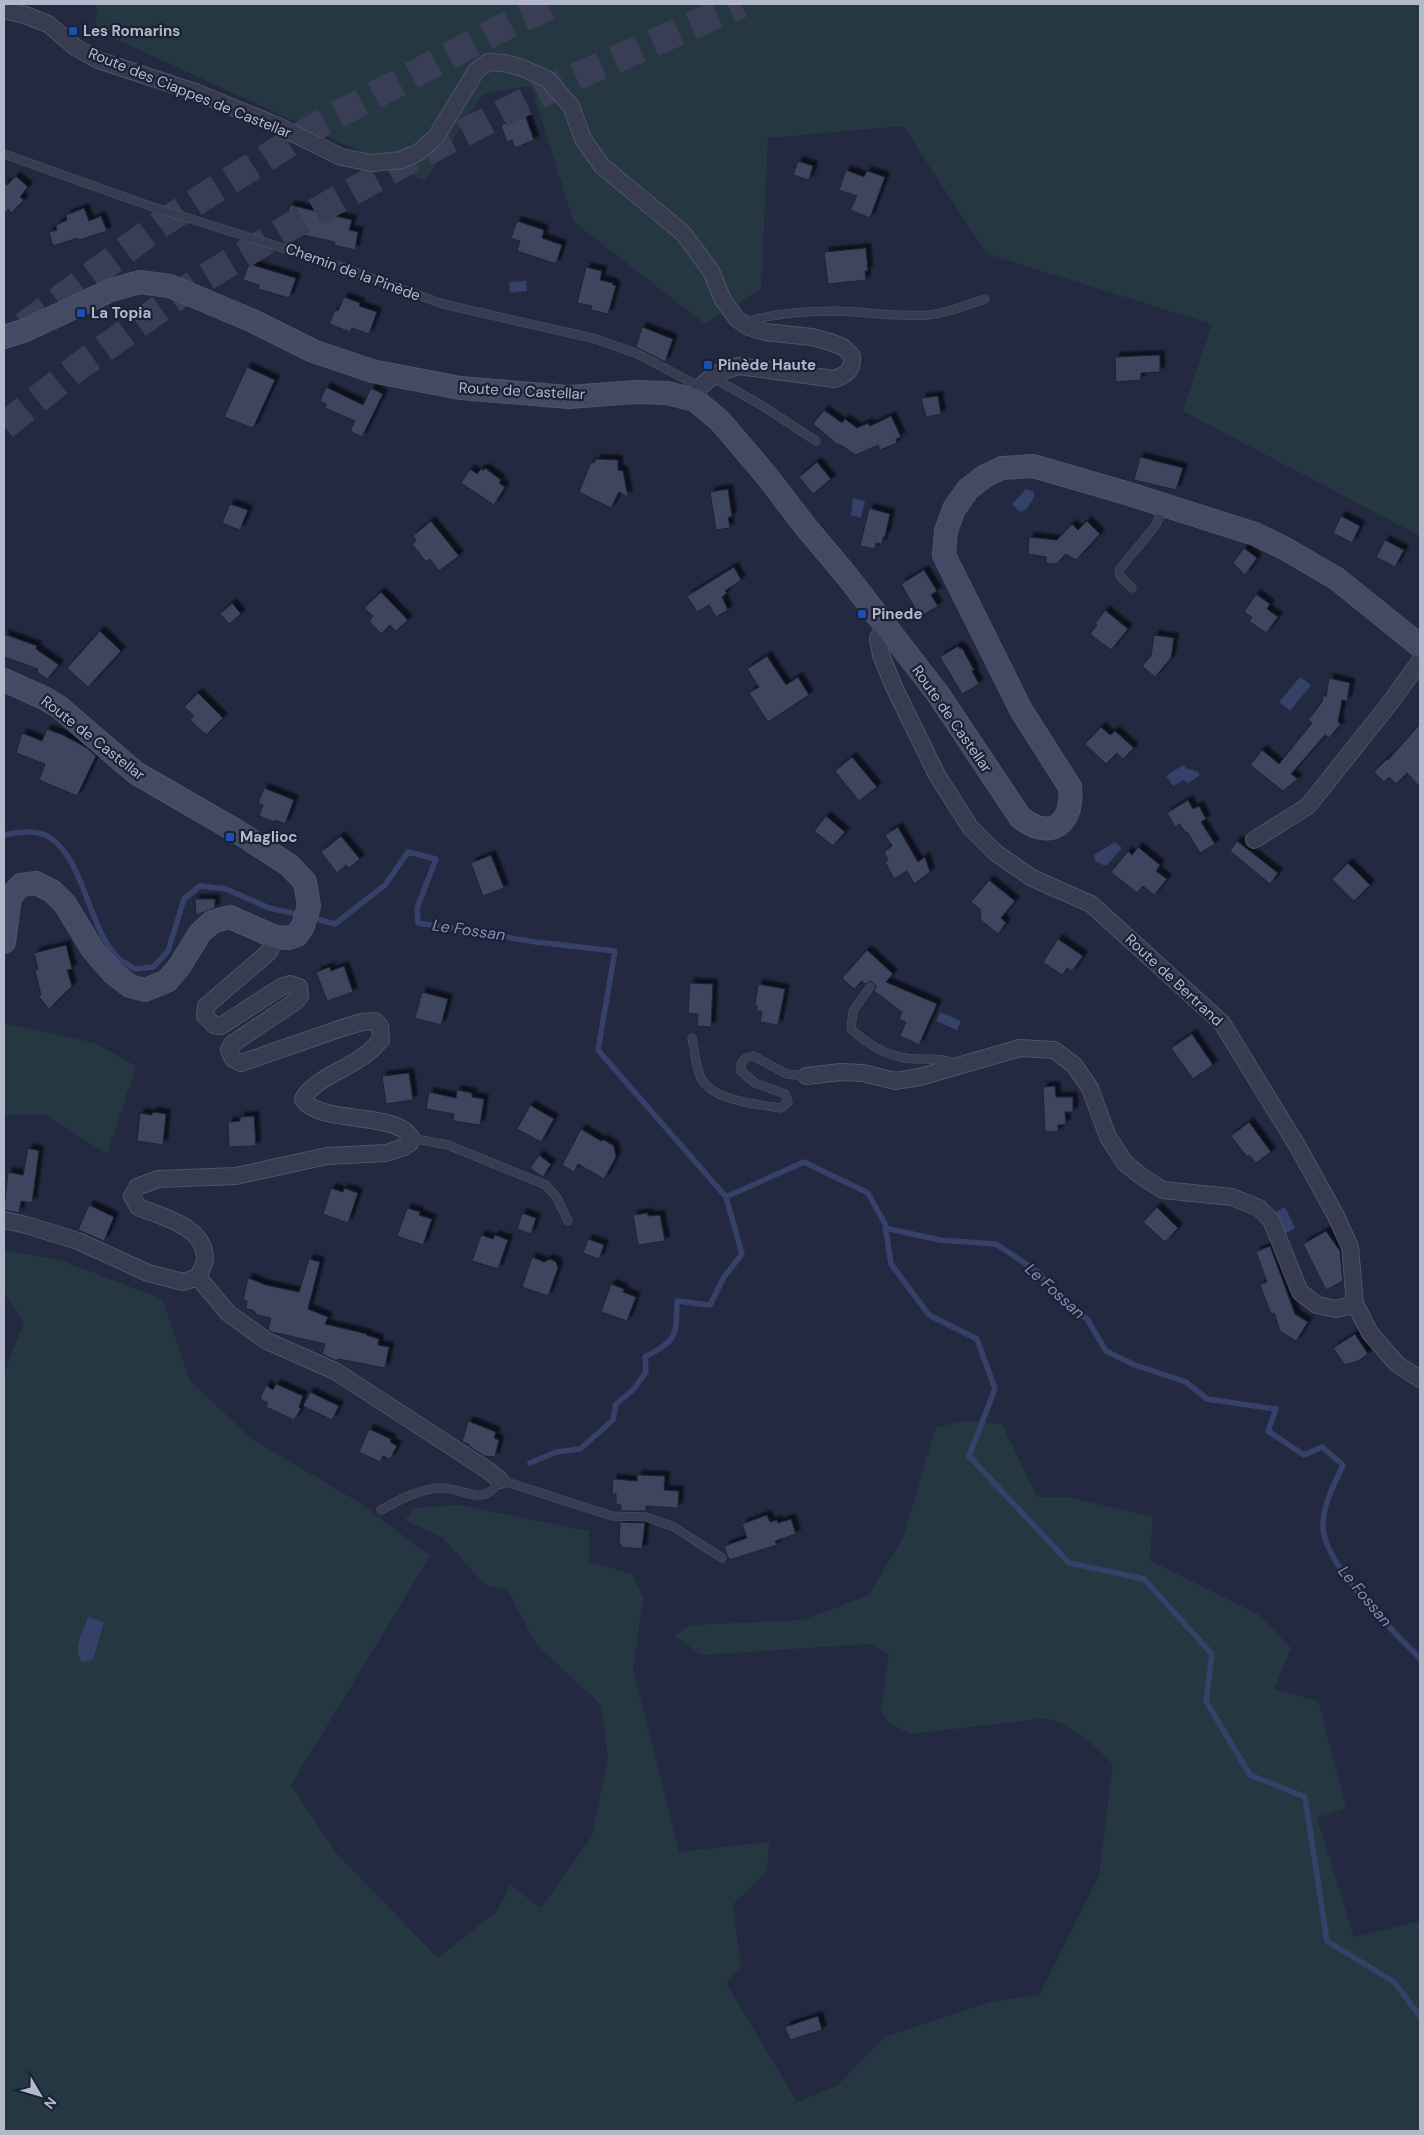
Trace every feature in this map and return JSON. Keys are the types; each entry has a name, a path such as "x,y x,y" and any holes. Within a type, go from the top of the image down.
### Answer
{"street":[{"name":"Route des Ciappes de Castellar","path":"4,10 25,15 48,24 75,47 98,60 196,92 276,125 341,157 372,163 402,160 419,152 436,137 476,71 488,62 504,62 547,79 571,106 583,138 602,166 683,233 712,271 723,300 737,319 750,327 765,332 812,337 843,347 852,356 852,366 847,374 835,379 738,366 703,388"},
{"name":"Route de Castellar","path":"4,337 26,330 112,290 140,282 170,286 252,321 314,351 372,372 460,388 569,397 635,392 667,393 703,388 720,421 847,576 885,628 938,694 1020,817 1031,826 1044,829 1061,824 1068,814 1072,799 1070,787 1022,710 944,554 946,531 954,509 968,489 985,476 1002,468 1033,466 1165,504 1255,534 1284,548 1337,580 1420,646"},
{"name":"Route de Bertrand","path":"885,628 878,638 881,655 894,687 937,775 970,827 996,852 1032,878 1091,904 1222,1023 1298,1147 1350,1247 1355,1304 1370,1332 1397,1364 1420,1379"},
{"path":"1254,840 1308,806 1390,703 1420,661"},
{"name":"Route de Castellar","path":"4,680 44,698 59,708 136,773 289,865 305,882 306,916 297,935 288,938 275,937"},
{"path":"4,942 10,897 21,885 36,883 52,891 65,904 93,950 113,973 130,986 145,990 166,982 179,967 200,933 212,922 230,917 275,937 269,952 206,1006 205,1016 214,1025 221,1026 280,987 290,984 299,987 300,996 296,1001 232,1044 229,1050 233,1059 242,1063 345,1027 362,1022 375,1021 380,1026 381,1040 370,1052 317,1084 303,1099 306,1104 314,1109 393,1124 403,1128 410,1138 410,1143 404,1147 386,1153 327,1156 236,1176 158,1178 137,1187 132,1196 138,1207 184,1225 201,1240 206,1260 198,1277 183,1282 148,1273 78,1241 4,1220"},
{"path":"806,1076 841,1072 863,1073 895,1080 920,1077 1020,1048 1054,1050 1074,1065 1090,1088 1108,1137 1125,1163 1141,1176 1164,1190 1232,1197 1259,1208 1271,1220 1300,1292 1317,1305 1336,1309 1355,1304"},
{"path":"198,1277 228,1313 267,1341 336,1371 500,1480"}],"lane":[{"name":"Chemin de la Pinède","path":"4,154 148,205 330,263 443,304 596,340 638,354 703,388 761,405 816,441"},
{"path":"750,327 753,320 762,317 817,312 930,315 984,299"},
{"path":"1132,588 1120,576 1119,570 1156,525 1165,504"},
{"path":"870,987 852,1011 851,1029 866,1044 905,1058 949,1060 958,1066"},
{"path":"692,1038 699,1075 709,1090 733,1099 781,1108 788,1102 785,1094 755,1083 741,1071 741,1064 745,1058 753,1056 787,1074 806,1076"},
{"path":"410,1138 448,1145 546,1185 557,1198 568,1221"},
{"path":"381,1510 415,1493 440,1488 482,1496 494,1491 500,1480 612,1516 646,1518 674,1526 722,1558"}],"shaded area":[{"path":"97,4 1420,4 1420,536 1183,411 1212,324 987,254 903,126 768,138 761,289 705,324 574,222 531,86 483,94 425,181 96,30"},
{"path":"4,1023 95,1043 136,1066 107,1154 46,1115 4,1115"},
{"path":"4,1250 60,1260 162,1299 190,1381 252,1439 360,1503 430,1556 291,1785 337,1854 438,1958 497,1911 510,1885 541,1908 592,1836 608,1759 601,1705 536,1644 508,1591 484,1584 442,1537 405,1520 414,1508 459,1505 589,1531 589,1562 632,1574 643,1598 633,1670 679,1852 769,1842 767,1871 733,1904 741,1967 726,1983 797,2102 838,2085 885,2037 994,2001 1039,1995 1099,1875 1113,1764 1075,1731 1047,1718 911,1734 890,1724 881,1710 889,1654 869,1644 701,1655 674,1635 692,1625 803,1620 869,1595 903,1538 936,1427 965,1421 1002,1424 1037,1497 1067,1497 1153,1517 1150,1560 1259,1615 1291,1648 1274,1689 1318,1701 1346,1808 1317,1818 1354,1937 1420,1921 1420,2131 4,2131 4,1375 24,1322 4,1293","holes":["88,1618 104,1623 94,1657"]}],"water":[{"path":"526,281 527,291 510,293 509,282"},
{"path":"1026,489 1034,492 1034,497 1026,510 1020,512 1012,504"},
{"path":"853,498 865,501 861,518 851,515"},
{"path":"1300,677 1311,685 1290,711 1279,702"},
{"path":"1183,765 1187,769 1197,771 1200,775 1187,784 1184,780 1173,786 1166,776"},
{"path":"1115,842 1122,848 1107,865 1095,861 1094,855"},
{"path":"940,1012 961,1021 957,1030 936,1021"},
{"path":"1285,1207 1295,1228 1286,1233 1276,1212"},
{"path":"88,1617 104,1622 94,1657 83,1662 79,1658 78,1647"}],"building":[{"path":"524,112 534,140 515,148 512,140 507,142 501,125 506,123 504,119"},
{"path":"798,161 813,166 809,180 793,175"},
{"path":"846,170 864,177 867,171 885,177 870,218 850,210 857,196 839,190"},
{"path":"16,176 28,187 20,197 24,200 11,213 8,209 4,214 4,182 7,185"},
{"path":"290,205 352,220 349,230 358,232 355,250 334,245 335,242 284,231"},
{"path":"84,208 89,221 101,216 107,231 53,246 49,232 57,230 56,225 67,220 66,215"},
{"path":"517,221 544,230 542,238 562,245 556,264 517,251 520,241 511,238"},
{"path":"866,248 868,271 865,271 866,280 828,284 824,252"},
{"path":"249,264 296,278 289,298 258,289 259,285 243,280"},
{"path":"586,267 602,271 600,280 613,283 616,286 608,314 591,310 592,306 577,303"},
{"path":"344,297 360,303 359,306 377,312 369,334 352,328 350,332 329,324 335,310 338,311"},
{"path":"642,327 673,339 665,362 636,347"},
{"path":"1160,355 1160,372 1141,373 1141,380 1116,382 1115,357"},
{"path":"247,367 275,380 253,428 224,417"},
{"path":"326,387 363,405 371,388 383,394 362,437 350,431 355,421 325,408 326,404 320,401"},
{"path":"938,396 941,414 926,417 921,398"},
{"path":"824,410 842,423 845,419 857,428 868,423 870,426 891,416 901,437 896,439 897,443 880,450 878,445 856,455 838,445 813,424"},
{"path":"1140,457 1183,468 1176,490 1134,480"},
{"path":"596,459 618,460 618,470 623,471 628,497 619,492 611,508 579,492 591,462 594,463"},
{"path":"817,462 831,479 813,494 799,477"},
{"path":"485,468 501,480 499,483 505,487 494,505 461,483 470,469 477,474 481,469 484,470"},
{"path":"728,489 732,517 728,517 730,528 716,530 710,492"},
{"path":"230,504 248,510 240,530 222,523"},
{"path":"869,508 890,514 882,544 876,543 875,549 860,546"},
{"path":"1341,516 1360,526 1352,543 1333,533"},
{"path":"431,521 459,556 439,571 430,559 426,562 412,544 416,541 413,536"},
{"path":"1087,521 1100,534 1076,560 1066,554 1056,564 1046,563 1046,557 1028,554 1029,537 1057,540 1072,524 1078,530"},
{"path":"1385,540 1404,550 1395,567 1376,557"},
{"path":"1244,548 1257,558 1245,575 1233,563"},
{"path":"734,567 741,580 725,591 727,593 722,597 728,610 716,617 709,605 697,612 687,596"},
{"path":"924,570 937,591 931,595 938,606 920,617 901,584"},
{"path":"381,592 408,620 396,631 390,625 381,634 369,621 373,616 364,608"},
{"path":"1256,594 1270,604 1267,609 1278,617 1266,633 1249,621 1252,617 1244,612"},
{"path":"232,603 241,614 229,624 220,614"},
{"path":"1105,610 1128,629 1111,650 1090,634"},
{"path":"100,631 121,651 88,687 67,668"},
{"path":"4,634 37,646 36,649 59,665 47,679 37,672 38,669 4,657"},
{"path":"1154,635 1174,638 1171,658 1155,677 1142,666 1151,656"},
{"path":"958,646 960,649 962,648 979,684 962,694 940,657"},
{"path":"767,656 786,685 798,677 809,695 768,722 749,693 759,687 747,669"},
{"path":"1329,678 1350,683 1347,701 1342,700 1338,722 1341,724 1329,738 1325,735 1291,774 1298,779 1283,791 1250,765 1262,750 1279,764 1312,723 1308,720 1322,702 1323,696 1326,696"},
{"path":"198,693 223,718 206,735 190,720 194,716 184,707"},
{"path":"1420,724 1420,787 1407,773 1396,784 1389,777 1384,782 1374,772 1388,760"},
{"path":"1101,727 1110,735 1115,731 1134,748 1123,759 1117,753 1106,764 1085,744"},
{"path":"47,729 87,748 96,756 77,796 39,780 45,764 16,753 22,733 42,741"},
{"path":"852,757 877,787 859,801 835,771"},
{"path":"264,788 294,800 285,824 259,816 263,805 258,803"},
{"path":"1188,800 1193,809 1199,806 1206,819 1201,822 1215,844 1200,853 1188,833 1185,832 1180,824 1175,827 1167,813"},
{"path":"826,816 845,832 833,846 814,831"},
{"path":"898,827 918,862 925,857 930,872 914,884 907,871 894,879 885,862 888,860 884,852 892,846 885,835"},
{"path":"341,836 360,859 349,868 346,865 337,873 321,852"},
{"path":"1237,841 1278,873 1270,884 1230,851"},
{"path":"1138,847 1160,865 1156,871 1167,879 1154,895 1143,886 1137,893 1111,872 1128,851 1132,855"},
{"path":"491,855 504,888 483,896 471,863"},
{"path":"1348,863 1370,885 1354,901 1332,879"},
{"path":"989,880 1015,901 1001,918 1006,923 998,934 981,920 980,909 971,902"},
{"path":"195,899 215,899 215,908 196,915"},
{"path":"1058,939 1083,956 1072,971 1067,968 1062,975 1043,962"},
{"path":"66,945 72,969 67,970 72,986 49,1009 39,997 41,995 35,970 38,969 34,953"},
{"path":"867,950 893,974 886,982 937,1004 919,1045 900,1036 906,1022 899,1019 902,1012 874,991 876,987 874,983 870,981 865,984 862,981 854,989 842,978"},
{"path":"344,966 353,992 327,1001 316,972 330,967 331,971"},
{"path":"690,983 713,984 711,1027 697,1026 698,1014 688,1013"},
{"path":"758,984 785,989 778,1025 760,1022 762,1012 757,1011 757,1006 755,1006"},
{"path":"422,992 448,999 441,1025 415,1018"},
{"path":"1192,1034 1213,1065 1193,1079 1171,1048"},
{"path":"409,1073 413,1100 386,1104 382,1076"},
{"path":"1055,1086 1056,1097 1073,1097 1073,1112 1065,1112 1066,1124 1058,1125 1058,1132 1045,1132 1043,1087"},
{"path":"457,1090 472,1093 472,1097 484,1099 480,1125 453,1121 454,1114 426,1109 429,1092 456,1098"},
{"path":"530,1105 554,1119 541,1142 517,1129"},
{"path":"153,1112 166,1114 163,1145 137,1141 140,1113 152,1115"},
{"path":"254,1116 256,1146 229,1147 228,1122 240,1121 240,1117"},
{"path":"1249,1122 1271,1152 1256,1163 1249,1155 1247,1157 1231,1136"},
{"path":"581,1129 601,1141 604,1140 614,1146 616,1157 604,1179 578,1164 574,1172 562,1165"},
{"path":"28,1148 39,1151 32,1203 21,1201 19,1213 4,1210 8,1172 23,1175"},
{"path":"539,1155 551,1164 543,1177 530,1168"},
{"path":"331,1188 343,1192 344,1188 358,1193 348,1223 323,1214"},
{"path":"89,1205 114,1217 104,1241 78,1230"},
{"path":"1157,1207 1178,1228 1165,1242 1143,1222"},
{"path":"407,1208 420,1212 419,1215 432,1219 423,1245 397,1236"},
{"path":"522,1213 536,1218 531,1234 517,1229"},
{"path":"648,1213 648,1216 660,1215 665,1241 638,1245 633,1215"},
{"path":"1326,1231 1340,1251 1343,1281 1326,1290 1303,1244"},
{"path":"481,1235 493,1239 495,1235 508,1240 498,1269 472,1261"},
{"path":"588,1239 604,1245 599,1259 583,1253"},
{"path":"1270,1246 1295,1314 1308,1322 1296,1341 1280,1331 1274,1313 1271,1314 1260,1285 1267,1282 1256,1252"},
{"path":"532,1257 544,1262 550,1259 556,1262 558,1268 548,1296 522,1287"},
{"path":"309,1259 320,1262 308,1309 328,1317 325,1324 367,1334 379,1339 378,1345 389,1347 385,1368 338,1359 337,1361 322,1354 325,1344 272,1332 268,1330 271,1318 257,1315 253,1310 246,1309 247,1301 243,1300 248,1278 266,1285 299,1292"},
{"path":"611,1284 624,1289 623,1292 636,1297 627,1321 601,1312"},
{"path":"1355,1334 1368,1354 1358,1361 1345,1365 1333,1348"},
{"path":"276,1384 303,1396 299,1407 301,1409 294,1420 266,1407 268,1403 260,1399 266,1385 273,1390"},
{"path":"310,1392 339,1406 332,1420 303,1406"},
{"path":"468,1421 496,1432 494,1438 499,1440 495,1457 484,1456 469,1446 469,1444 462,1442"},
{"path":"369,1429 391,1439 390,1442 397,1446 390,1459 383,1456 380,1462 359,1452"},
{"path":"637,1475 665,1476 664,1490 679,1491 678,1508 646,1506 646,1511 621,1511 621,1505 616,1504 616,1494 612,1494 613,1479 637,1481"},
{"path":"767,1515 770,1522 777,1520 778,1523 791,1519 796,1534 775,1541 777,1545 729,1560 724,1546 747,1538 742,1524"},
{"path":"620,1522 645,1523 642,1549 621,1547 621,1544 619,1544"},
{"path":"818,2016 822,2030 790,2040 785,2027"}],"waterway":[{"name":"Le Fossan","path":"4,835 21,832 44,834 61,848 79,878 108,946 119,959 135,969 153,967 168,951 184,899 200,886 226,889 269,908 301,915"},
{"name":"Le Fossan","path":"310,917 335,924 385,885 408,852 436,859 417,908 418,923 536,942 615,951 598,1050 726,1197 742,1254 724,1277 710,1305 677,1301 673,1336 664,1346 645,1357 646,1372 633,1390 616,1404 613,1420 580,1449 556,1452 530,1463"},
{"path":"726,1197 804,1162 868,1193 885,1224 891,1264 929,1315 977,1339 995,1389 969,1456 1069,1563 1144,1579 1212,1654 1206,1701 1250,1775 1305,1797 1327,1941 1394,1982 1420,2016"},
{"name":"Le Fossan","path":"885,1228 940,1240 996,1244 1038,1272 1057,1296 1087,1319 1106,1351 1135,1365 1186,1382 1207,1399 1276,1409 1268,1431 1304,1455 1322,1447 1343,1465 1325,1508 1323,1523 1325,1539 1333,1557 1360,1595 1420,1658"}],"tunnel":[{"path":"24,326 159,225 320,124 513,22 555,4"},
{"path":"4,426 78,367 199,281 310,215 400,165 564,82 741,4"}],"place":[{"name":"Les Romarins","path":"73,31"},
{"name":"La Topia","path":"81,313"},
{"name":"Pinède Haute","path":"708,365"},
{"name":"Pinede","path":"862,614"},
{"name":"Maglioc","path":"230,837"}]}
